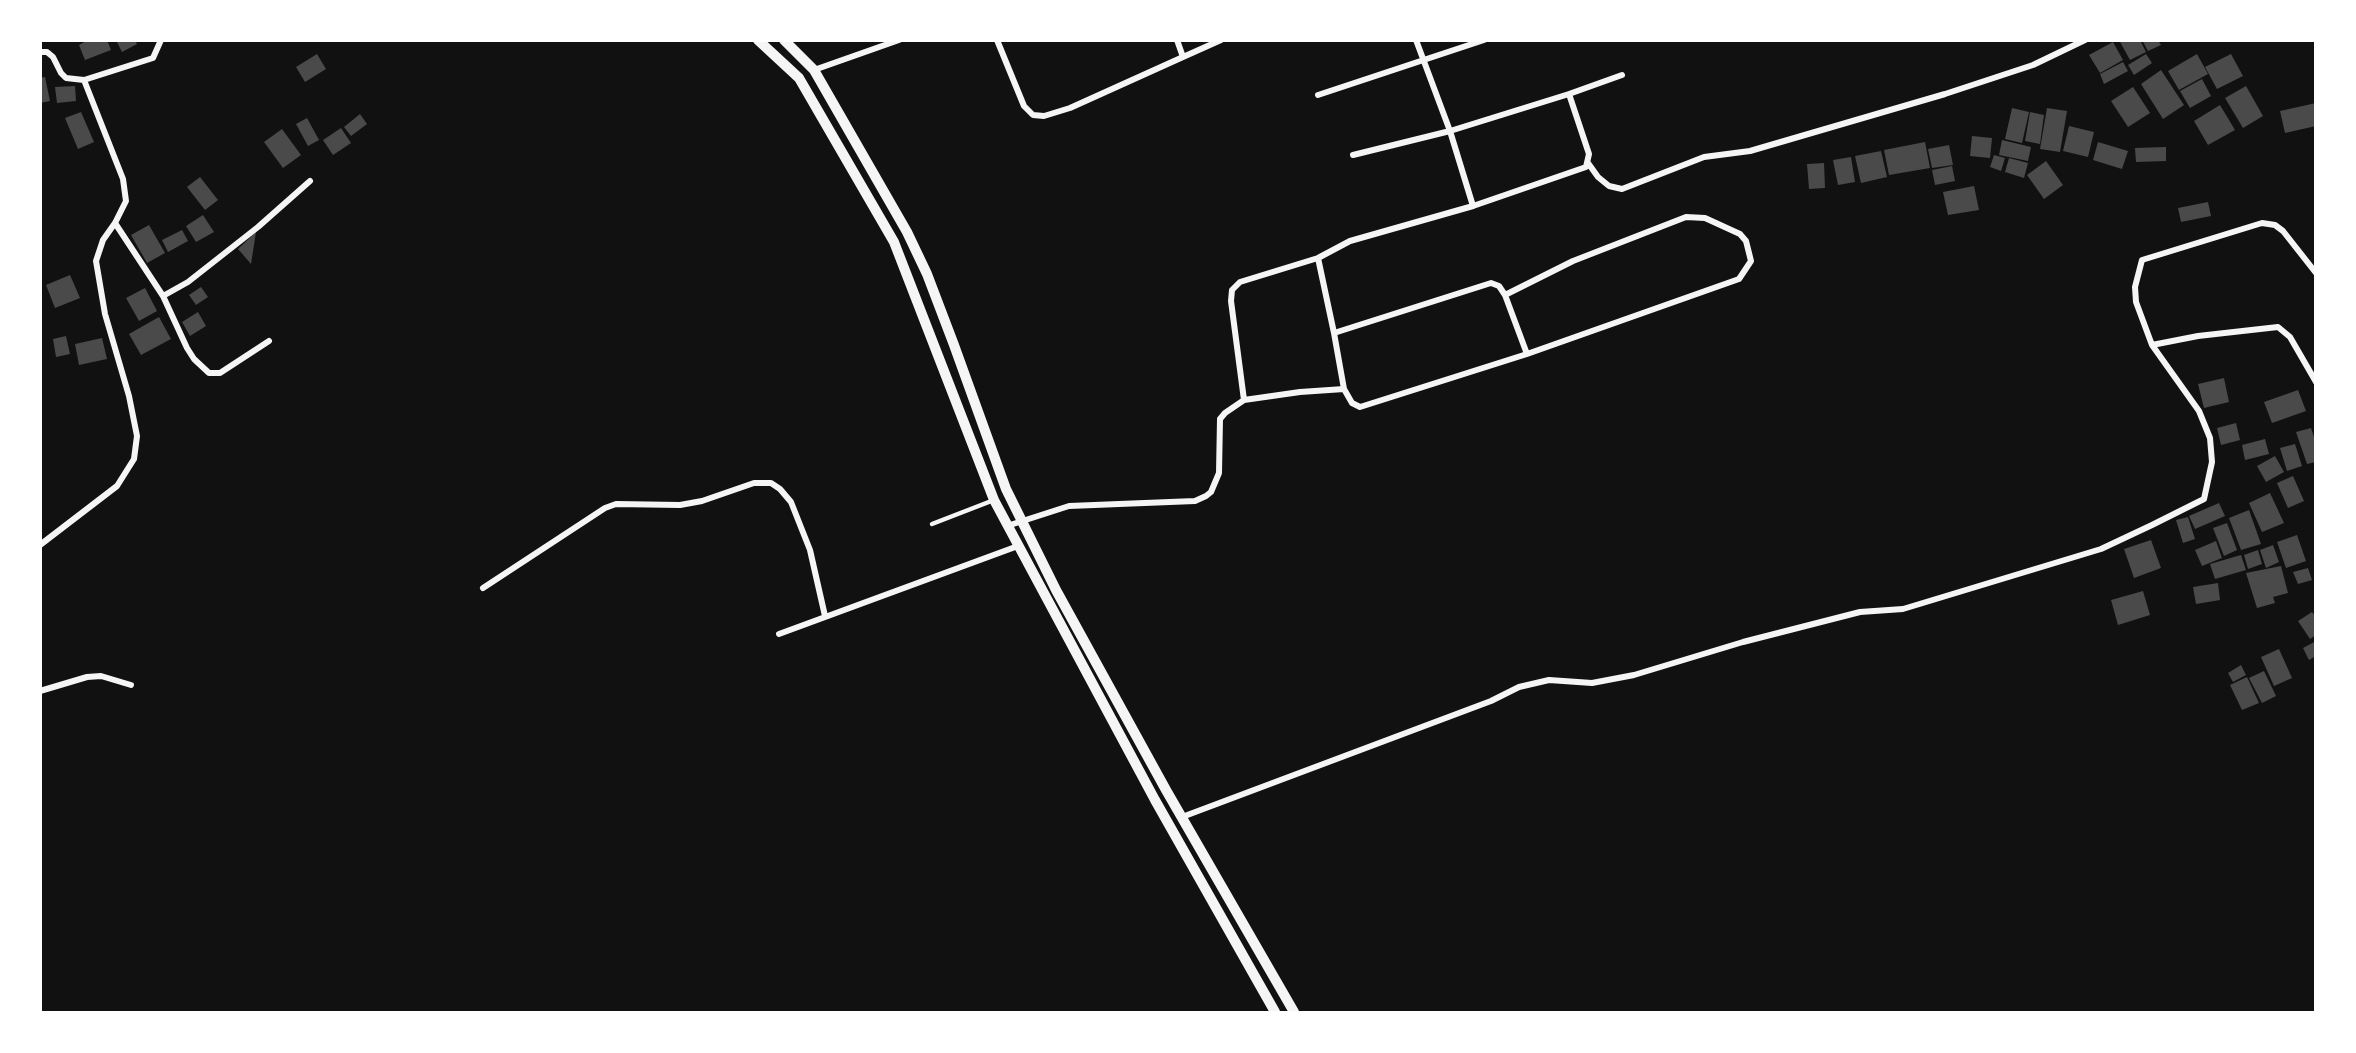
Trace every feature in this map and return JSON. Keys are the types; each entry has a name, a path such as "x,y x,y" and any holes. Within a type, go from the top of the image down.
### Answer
{"street":[{"path":"40,52 47,52 53,57 66,78 84,80 153,58 161,40"},
{"path":"759,40 799,78 894,242 994,500 1155,800 1275,1012"},
{"path":"784,40 814,70 907,232 927,274 1006,489 1023,519 1056,590 1294,1012"},
{"path":"814,70 899,40"},
{"path":"997,40 1024,106 1033,115 1044,116 1070,108 1221,40"},
{"path":"1177,40 1183,57"},
{"path":"1416,40 1450,131 1473,206"},
{"path":"1318,95 1484,40"},
{"path":"1569,94 1589,154 1588,163 1598,177 1609,186 1622,189 1704,157 1750,151 1955,91 2028,67 2085,40"},
{"path":"1353,155 1450,131 1622,75"},
{"path":"40,545 117,486 134,459 137,436 129,396 105,314 96,261 103,240 126,201 123,179 84,80"},
{"path":"1244,400 1231,301 1232,290 1240,282 1318,258 1350,241 1473,206 1578,171 1588,163"},
{"path":"163,296 188,282 250,234 310,181"},
{"path":"1318,258 1344,389 1352,403 1360,406 1527,354 1739,279 1751,261 1746,241 1740,234 1705,218 1686,217 1573,261 1505,295"},
{"path":"115,223 163,296 187,348 194,359 209,373 220,373 269,341"},
{"path":"1182,817 1491,701 1519,687 1550,680 1592,683 1634,675 1743,642 1860,612 1903,609 2101,549 2194,505 2205,499 2212,469 2210,438 2188,392 2152,345 2136,302 2135,287 2142,260 2151,255 2262,223 2275,225 2283,231 2316,273"},
{"path":"1334,333 1491,283 1499,286 1505,295 1527,354"},
{"path":"2152,345 2198,336 2278,327 2290,337 2316,382"},
{"path":"1007,526 1068,506 1195,501 1211,492 1219,473 1220,419 1225,412 1244,400 1300,392 1344,389"},
{"path":"483,588 605,508 616,504 680,505 702,501 754,483 771,483 780,489 791,502 810,550 825,616"},
{"path":"779,634 1018,546"},
{"path":"40,691 87,677 101,676 131,685"},
{"path":"1239,947 1253,939"}],"lane":[{"path":"932,524 994,500"}],"building":[{"path":"88,40 107,40 111,50 85,60 79,45"},
{"path":"116,40 135,40 137,44 122,52"},
{"path":"2119,40 2140,40 2146,52 2130,60"},
{"path":"2142,40 2158,40 2161,45 2148,51"},
{"path":"2113,42 2123,60 2100,73 2089,55"},
{"path":"317,54 326,69 305,82 296,67"},
{"path":"2146,54 2152,63 2134,75 2128,65"},
{"path":"2197,54 2208,74 2179,90 2168,71"},
{"path":"2231,54 2243,76 2217,89 2205,67"},
{"path":"2123,62 2128,71 2104,84 2100,74"},
{"path":"2161,70 2184,105 2163,119 2141,84"},
{"path":"45,77 50,101 40,103 40,78"},
{"path":"2202,79 2211,96 2190,108 2180,91"},
{"path":"75,86 76,101 57,103 55,87"},
{"path":"2246,86 2263,116 2243,128 2225,98"},
{"path":"2133,87 2150,113 2128,127 2111,101"},
{"path":"2316,103 2316,126 2285,133 2280,111"},
{"path":"2220,105 2235,130 2208,145 2194,121"},
{"path":"2012,108 2029,112 2022,143 2005,139"},
{"path":"2047,108 2067,111 2060,152 2040,149"},
{"path":"81,112 94,142 78,149 65,118"},
{"path":"2030,112 2044,115 2040,144 2025,141"},
{"path":"360,114 367,124 351,136 344,127"},
{"path":"307,118 319,140 308,146 296,124"},
{"path":"2069,126 2094,132 2088,157 2063,151"},
{"path":"341,128 351,143 333,155 323,140"},
{"path":"282,129 301,155 283,168 264,142"},
{"path":"1972,136 1992,138 1990,158 1970,156"},
{"path":"2002,140 2031,147 2028,161 1999,155"},
{"path":"1925,142 1930,168 1889,175 1884,150"},
{"path":"2098,142 2128,151 2122,169 2093,160"},
{"path":"1949,145 1953,165 1932,168 1928,149"},
{"path":"2166,147 2166,161 2136,162 2135,148"},
{"path":"1881,151 1887,177 1861,183 1855,156"},
{"path":"1994,155 2005,158 2001,171 1990,167"},
{"path":"1851,157 1855,182 1838,185 1833,160"},
{"path":"2009,158 2028,163 2024,178 2005,172"},
{"path":"2046,161 2063,185 2044,199 2027,175"},
{"path":"1824,163 1825,188 1809,189 1807,164"},
{"path":"1952,166 1955,181 1935,185 1932,170"},
{"path":"200,177 218,200 205,210 187,187"},
{"path":"1974,186 1979,210 1948,215 1943,192"},
{"path":"2208,202 2211,216 2181,222 2178,208"},
{"path":"203,215 214,232 196,242 186,226"},
{"path":"149,225 165,253 147,263 131,235"},
{"path":"182,230 188,241 168,252 162,240"},
{"path":"256,232 251,264 238,249"},
{"path":"70,275 80,298 55,308 46,285"},
{"path":"201,287 208,297 196,305 189,295"},
{"path":"145,288 157,311 139,321 126,298"},
{"path":"198,312 206,326 190,336 182,322"},
{"path":"159,317 171,339 141,355 129,334"},
{"path":"66,336 70,354 56,357 53,339"},
{"path":"102,338 107,359 79,365 75,344"},
{"path":"2224,378 2229,402 2204,408 2198,384"},
{"path":"2298,390 2306,411 2272,423 2264,402"},
{"path":"2236,423 2240,440 2221,445 2217,428"},
{"path":"2311,428 2316,443 2316,462 2307,464 2296,432"},
{"path":"2265,439 2269,454 2245,460 2242,445"},
{"path":"2295,444 2302,466 2287,471 2280,448"},
{"path":"2275,456 2284,472 2266,482 2257,466"},
{"path":"2293,476 2304,501 2288,508 2277,483"},
{"path":"2270,493 2284,523 2262,532 2249,503"},
{"path":"2219,503 2225,516 2195,529 2189,516"},
{"path":"2249,510 2261,544 2241,550 2229,518"},
{"path":"2188,517 2195,539 2183,543 2176,520"},
{"path":"2227,523 2237,550 2224,556 2213,528"},
{"path":"2297,535 2306,561 2286,568 2277,542"},
{"path":"2151,540 2161,568 2134,578 2124,549"},
{"path":"2216,541 2222,558 2202,566 2195,550"},
{"path":"2273,545 2279,562 2266,568 2260,550"},
{"path":"2258,550 2262,564 2248,569 2244,555"},
{"path":"2241,555 2246,570 2215,579 2210,564"},
{"path":"2281,566 2288,593 2273,597 2275,603 2257,608 2246,573"},
{"path":"2308,568 2312,580 2298,584 2293,572"},
{"path":"2218,583 2220,600 2196,604 2193,587"},
{"path":"2143,591 2150,615 2118,625 2111,600"},
{"path":"2312,612 2316,617 2316,635 2310,639 2298,621"},
{"path":"2316,641 2316,656 2309,660 2303,648"},
{"path":"2279,649 2292,678 2274,686 2261,657"},
{"path":"2241,665 2246,675 2233,682 2228,673"},
{"path":"2264,671 2276,696 2262,703 2249,678"},
{"path":"2247,677 2259,703 2242,710 2230,685"}]}
